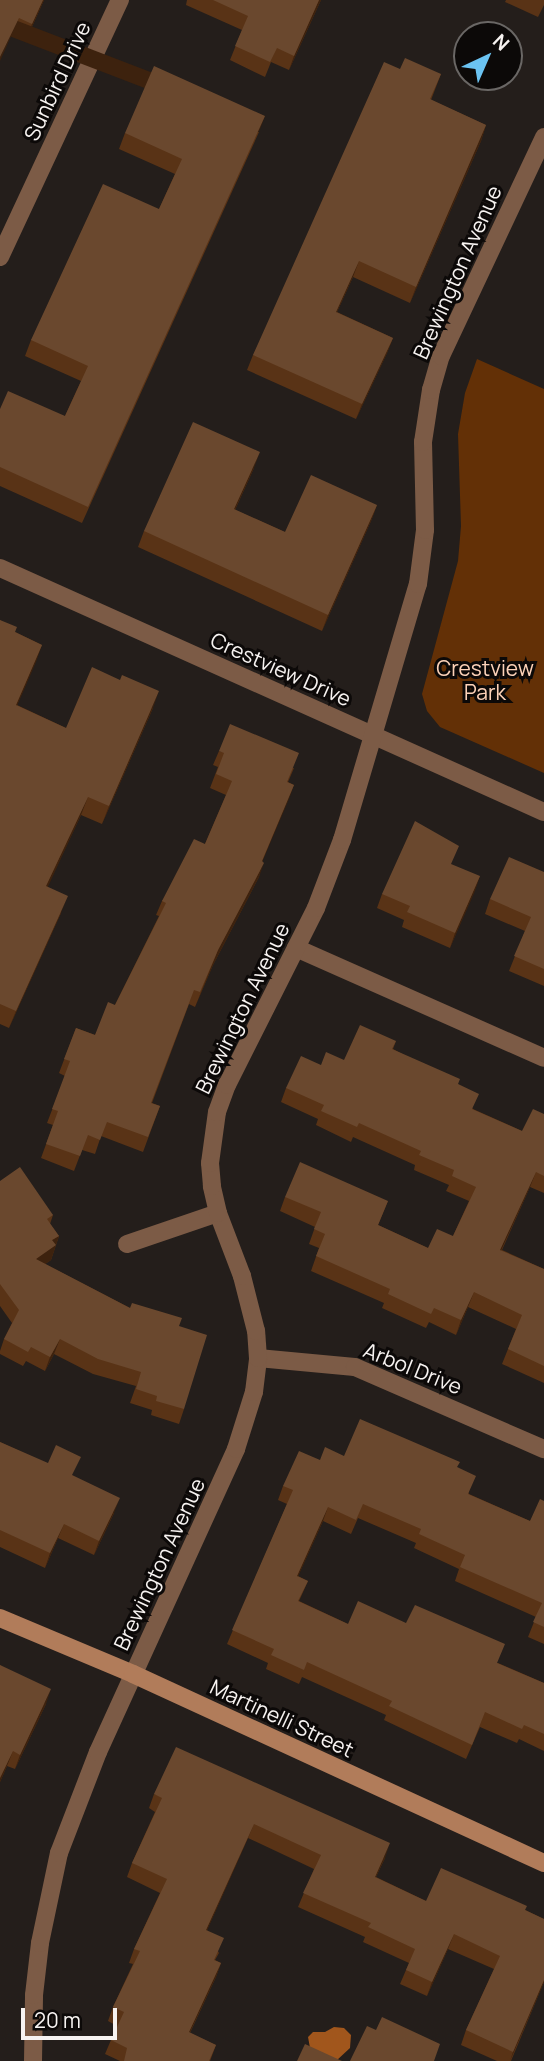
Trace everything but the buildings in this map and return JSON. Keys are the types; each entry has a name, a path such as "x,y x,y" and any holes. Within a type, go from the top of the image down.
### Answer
{"street":[{"name":"Sunbird Drive","path":"0,257 120,0"},
{"name":"Brewington Avenue","path":"33,2061 34,1995 40,1943 59,1853 75,1807 133,1674 236,1449 254,1392 258,1358 250,1305 218,1213 210,1163 217,1112 227,1085 331,872 374,735 424,558 424,442 431,390 441,356 544,137"},
{"name":"Crestview Drive","path":"0,568 544,812"},
{"path":"296,947 544,1058"},
{"path":"127,1244 218,1213"},
{"name":"Arbol Drive","path":"258,1358 355,1367 544,1449"},
{"name":"Martinelli Street","path":"0,1618 133,1674 544,1863"}],"green space":[{"name":"Crestview Park","path":"477,359 544,389 544,773 440,727 427,711 422,694 458,561 461,526 458,434 465,393"}],"shaded area":[{"path":"334,2027 344,2028 351,2035 350,2048 336,2061 305,2061 310,2048 308,2037 313,2032 325,2032"}]}
